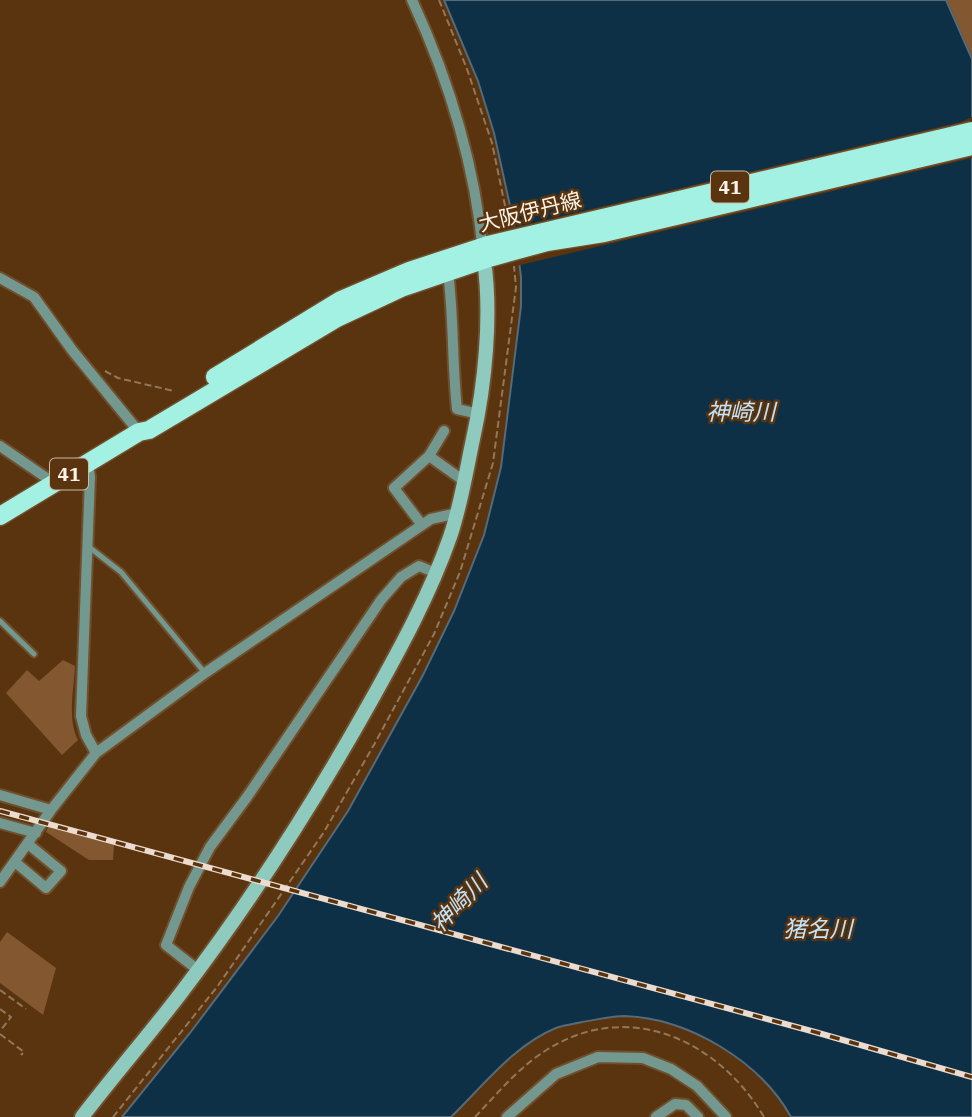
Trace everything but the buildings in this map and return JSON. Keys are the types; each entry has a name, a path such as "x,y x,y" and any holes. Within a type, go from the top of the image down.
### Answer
{"main road":[{"name":"大阪伊丹線","path":"139,432 144,422 341,300 409,271 971,134"},
{"name":"大阪伊丹線","path":"0,516 337,318 401,288 448,272 486,253"}],"street":[{"path":"82,1117 198,970 256,889 315,798 402,644 436,573 458,513 484,379 486,253 468,164 438,62 412,0"},
{"path":"448,272 454,328 453,365 457,410 479,414"},
{"path":"1,279 34,297 72,350 139,432"},
{"path":"422,525 394,488 429,456 444,431"},
{"path":"427,434 437,443"},
{"path":"0,446 54,483"},
{"path":"429,456 464,481"},
{"path":"88,463 90,477 81,716 86,736 96,753"},
{"path":"0,882 96,753 205,673 431,519 458,513"},
{"path":"198,970 166,946 189,887 210,847 386,594 401,577 419,566 436,573"},
{"path":"0,795 51,810"},
{"path":"0,823 36,833"},
{"path":"15,862 46,888 61,871 28,844"},
{"path":"507,1117 556,1074 598,1057 643,1058 671,1069 697,1087 726,1117"},
{"path":"656,1117 675,1104 686,1105 698,1117"}],"lane":[{"path":"87,545 121,572 205,673"},
{"path":"0,621 34,654"}],"path":[{"path":"96,367 118,379 174,391"},
{"path":"3,985 0,989 26,1009"},
{"path":"0,1009 12,1018 0,1032 24,1052 21,1055"},
{"path":"4,1045 8,1040"}],"shaded area":[{"path":"947,0 972,0 972,57"},
{"path":"63,660 75,666 72,713 78,740 62,755 6,693 27,670 39,681"},
{"path":"48,827 114,845 113,860 89,860 46,832"},
{"path":"7,932 56,968 43,1015 0,983 0,942"}],"water":[{"name":"神崎川","path":"444,0 946,0 972,59 972,1117 791,1117 761,1078 720,1046 673,1025 624,1016 562,1026 541,1035 513,1055 451,1117 122,1117 190,1033 278,916 348,811 423,675 454,611 484,535 501,467 521,306 521,277 514,224 494,133 478,81"}],"pier":[{"path":"972,117 972,158 516,266 511,228 961,122"}],"railway":[{"path":"0,811 972,1077"}],"water label":[{"name":"猪名川","path":"818,929"}]}
